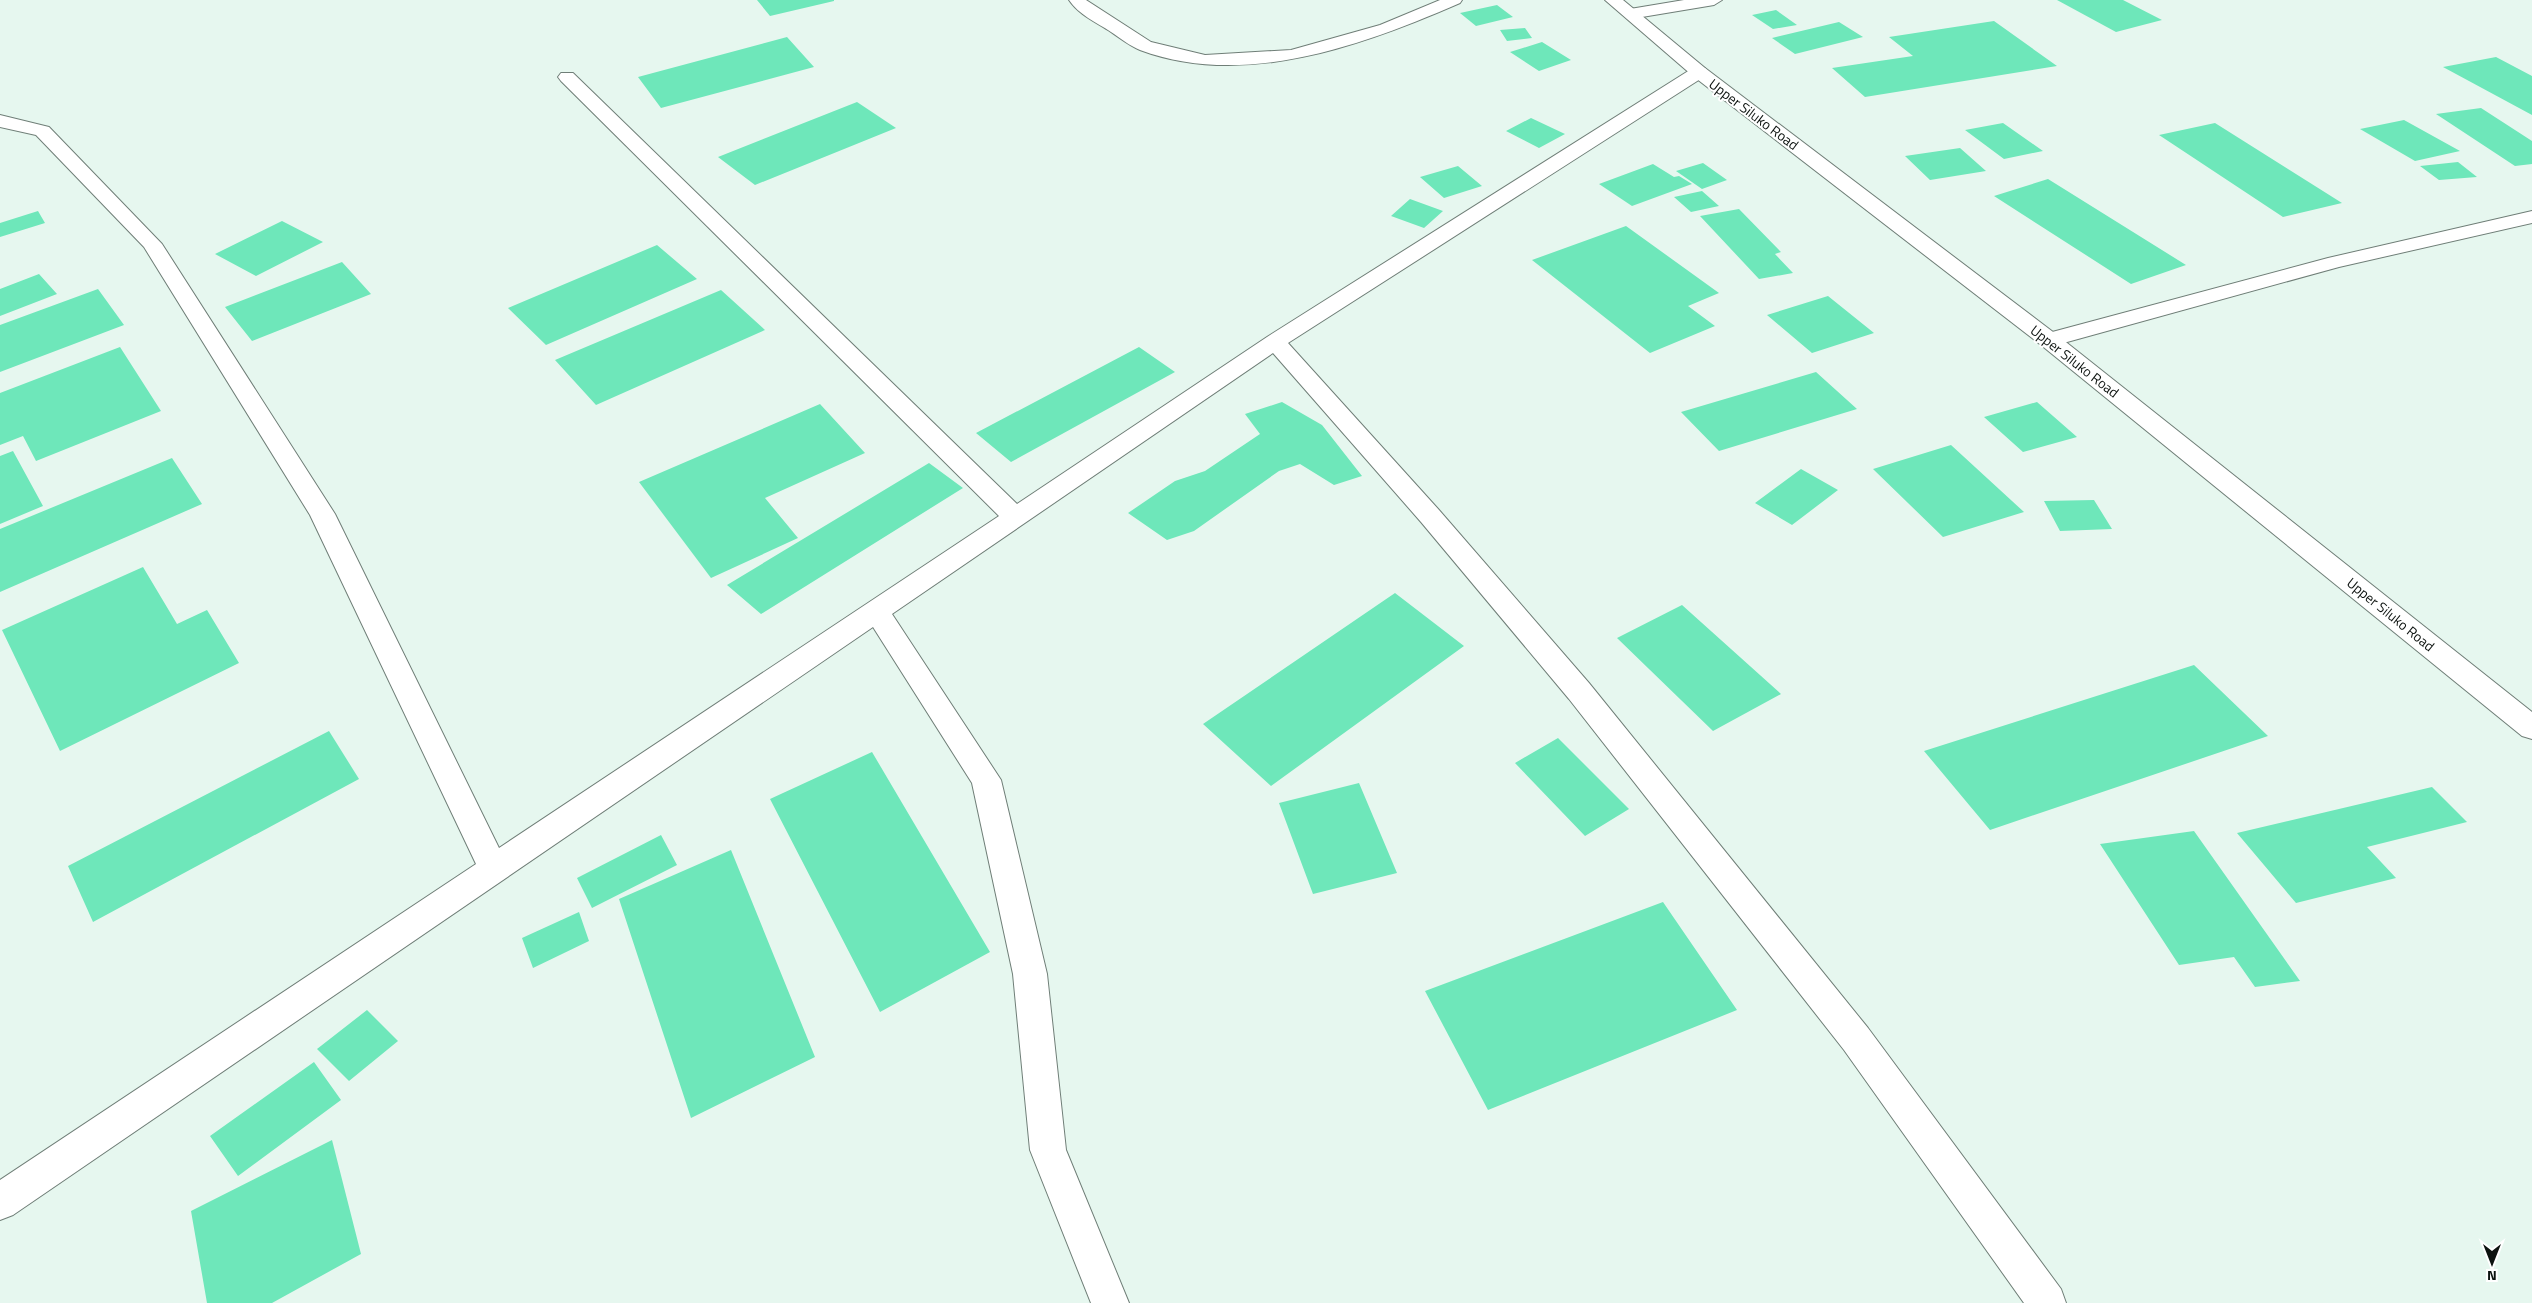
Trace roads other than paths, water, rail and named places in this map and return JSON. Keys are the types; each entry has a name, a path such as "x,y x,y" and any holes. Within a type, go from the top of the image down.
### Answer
{"street":[{"path":"1077,0 1083,7 1145,46 1206,60 1292,55 1386,29 1454,0"},
{"name":"Upper Siluko Road","path":"1613,0 1699,72 2050,340 2532,728"},
{"path":"1630,14 1714,0"},
{"path":"0,1202 1275,342 1699,72"},
{"path":"567,77 1015,517"},
{"path":"0,121 42,131 152,244 322,514 494,869"},
{"path":"2050,340 2336,262 2532,216"},
{"path":"1275,342 1430,516 1586,699 1856,1039 2047,1303"},
{"path":"877,612 986,780 1030,974 1048,1150 1110,1303"}]}
